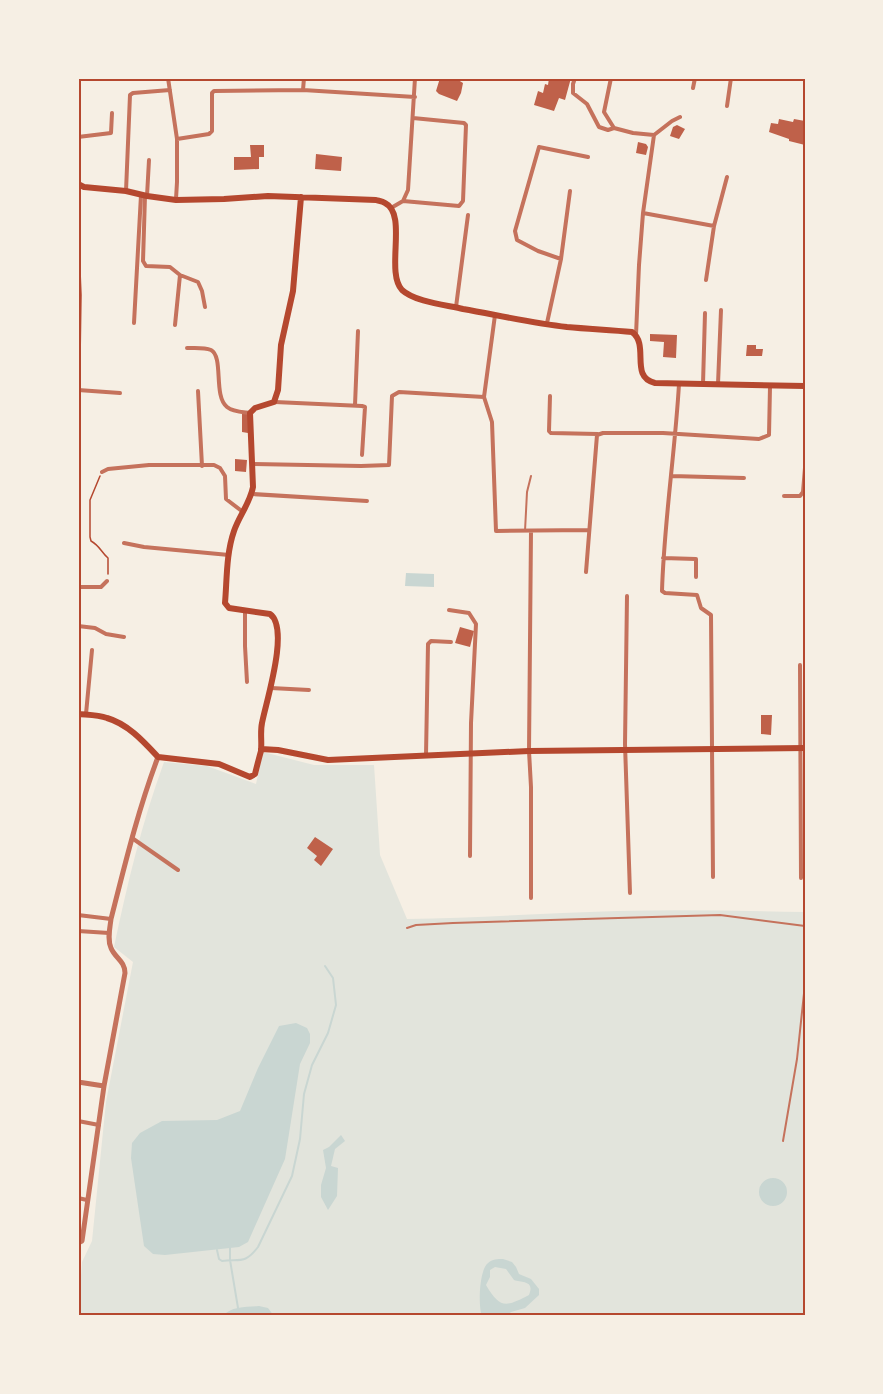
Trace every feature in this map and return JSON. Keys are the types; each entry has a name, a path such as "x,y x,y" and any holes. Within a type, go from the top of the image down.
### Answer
{"main road":[{"path":"78,184 84,187 126,191 176,200 268,196 376,200 386,203 394,214 395,269 398,284 403,291 416,298 495,315 568,327 632,332 639,342 642,372 645,379 655,383 805,386"},
{"path":"78,714 105,717 116,721 144,741 158,757 219,764 250,777 255,774 261,749 261,724 277,655 278,638 275,620 273,615 229,608 225,603 233,532 252,494 250,412 274,402 278,390 281,345 293,291 301,197"},
{"path":"261,749 328,760 529,751 803,748"}],"street":[{"path":"78,88 79,78"},
{"path":"168,78 177,139 176,200"},
{"path":"303,90 304,78"},
{"path":"391,208 403,201 408,190 416,78"},
{"path":"575,78 573,93 587,104 599,127 654,135 680,117"},
{"path":"611,78 604,112 614,128"},
{"path":"693,88 695,78"},
{"path":"727,106 731,78"},
{"path":"126,191 130,95 170,90"},
{"path":"177,139 209,134 212,131 212,93 214,91 303,90 415,97"},
{"path":"78,137 111,133 112,113"},
{"path":"403,201 459,206 463,201 466,125 413,118"},
{"path":"636,336 643,213 654,135"},
{"path":"561,259 517,240 515,231 539,147 588,157"},
{"path":"134,323 149,160"},
{"path":"706,280 714,226 727,177"},
{"path":"547,323 561,259 570,191"},
{"path":"144,195 142,261 146,266 170,267 180,275 198,282 205,306"},
{"path":"643,213 714,226"},
{"path":"456,307 468,215"},
{"path":"78,258 79,345"},
{"path":"175,325 180,275"},
{"path":"718,385 721,310"},
{"path":"704,384 705,313"},
{"path":"495,315 484,397 492,422 496,531 589,531"},
{"path":"355,405 358,331"},
{"path":"187,348 213,351 216,355 219,388 223,402 228,408 250,412"},
{"path":"679,384 662,591 697,595 701,608 711,615 713,877"},
{"path":"550,396 549,430 551,433 675,434 759,440 769,435 770,387"},
{"path":"78,390 120,393"},
{"path":"198,391 202,466"},
{"path":"252,464 389,465 392,396 399,392 484,397"},
{"path":"274,402 365,407 362,455"},
{"path":"586,572 596,438 599,434"},
{"path":"102,472 149,465 214,465 220,468 225,476 226,499 243,512"},
{"path":"784,496 800,496 803,492 805,468"},
{"path":"672,476 744,478"},
{"path":"252,494 367,501"},
{"path":"531,531 529,751 531,898"},
{"path":"124,543 229,555"},
{"path":"663,558 696,559 696,577"},
{"path":"78,587 101,587 107,581"},
{"path":"627,596 626,750 630,893"},
{"path":"449,610 469,613 476,624 470,753 470,856"},
{"path":"245,611 244,646 247,681"},
{"path":"78,626 95,628 106,634 124,637"},
{"path":"426,756 428,644 431,641 451,642"},
{"path":"86,714 92,650"},
{"path":"800,665 803,748 801,878"},
{"path":"271,688 309,690"},
{"path":"78,1244 82,1241 104,1086 125,973 123,963 111,949 109,933 111,919 132,838 158,757"},
{"path":"132,838 178,870"},
{"path":"78,915 111,919"},
{"path":"78,931 109,933"},
{"path":"78,1082 104,1086"},
{"path":"78,1121 99,1125"},
{"path":"78,1198 87,1200"}],"lane":[{"path":"525,531 527,492 531,476"},
{"path":"407,928 416,925 453,923 720,915 805,926"},
{"path":"783,1141 796,1067 805,984"}],"path":[{"path":"102,472 90,500 90,537 91,542 98,545 102,554 108,558 107,581"}],"shaded area":[{"path":"406,573 434,574 434,587 405,586"},
{"path":"263,752 314,765 374,765 380,855 407,919 641,910 805,912 805,1316 78,1316 82,1262 92,1241 106,1102 133,962 114,947 124,900 156,785 164,762 207,766 256,784"},
{"path":"296,1023 307,1028 310,1043 300,1064 285,1159 248,1242 239,1247 165,1255 153,1254 144,1246 131,1158 132,1143 140,1133 162,1121 217,1120 240,1111 279,1026"},
{"path":"341,1135 345,1141 335,1149 331,1166 338,1168 337,1196 328,1210 321,1197 321,1185 326,1168 323,1150"},
{"path":"773,1178 783,1182 787,1192 783,1202 773,1206 763,1202 759,1192 763,1182"},
{"path":"503,1259 512,1262 519,1274 531,1279 539,1289 539,1295 525,1308 511,1312 507,1316 482,1316 481,1280 485,1267 490,1262","holes":["495,1267 506,1269 514,1280 529,1284 530,1290 529,1295 515,1302 504,1304 495,1298 486,1285 490,1277 490,1270"]},
{"path":"259,1306 268,1308 274,1316 223,1316 235,1309"}],"building":[{"path":"440,78 455,78 463,83 457,101 436,91"},
{"path":"549,78 571,78 565,100 559,98 554,111 534,105 538,91 543,93"},
{"path":"779,119 793,122 794,119 805,121 805,145 769,132 771,123 778,124"},
{"path":"677,125 685,129 679,139 670,136 673,127"},
{"path":"638,142 648,147 646,155 636,153"},
{"path":"250,145 264,145 264,157 259,157 259,169 234,170 234,157 251,157"},
{"path":"316,154 342,157 341,171 315,169"},
{"path":"650,334 677,335 676,358 663,357 664,342 650,341"},
{"path":"747,345 756,345 756,349 763,349 762,356 746,356"},
{"path":"242,414 248,414 248,433 242,432"},
{"path":"235,459 247,460 246,472 235,471"},
{"path":"460,627 474,631 470,647 455,643"},
{"path":"761,715 772,715 771,735 761,734"},
{"path":"315,837 333,849 321,866 314,860 317,856 307,848"}],"waterway":[{"path":"217,1250 219,1259 222,1261 242,1260 250,1256 258,1247 292,1176 300,1139 304,1094 312,1065 328,1033 336,1005 333,978 325,966"},
{"path":"230,1248 238,1308"}]}
